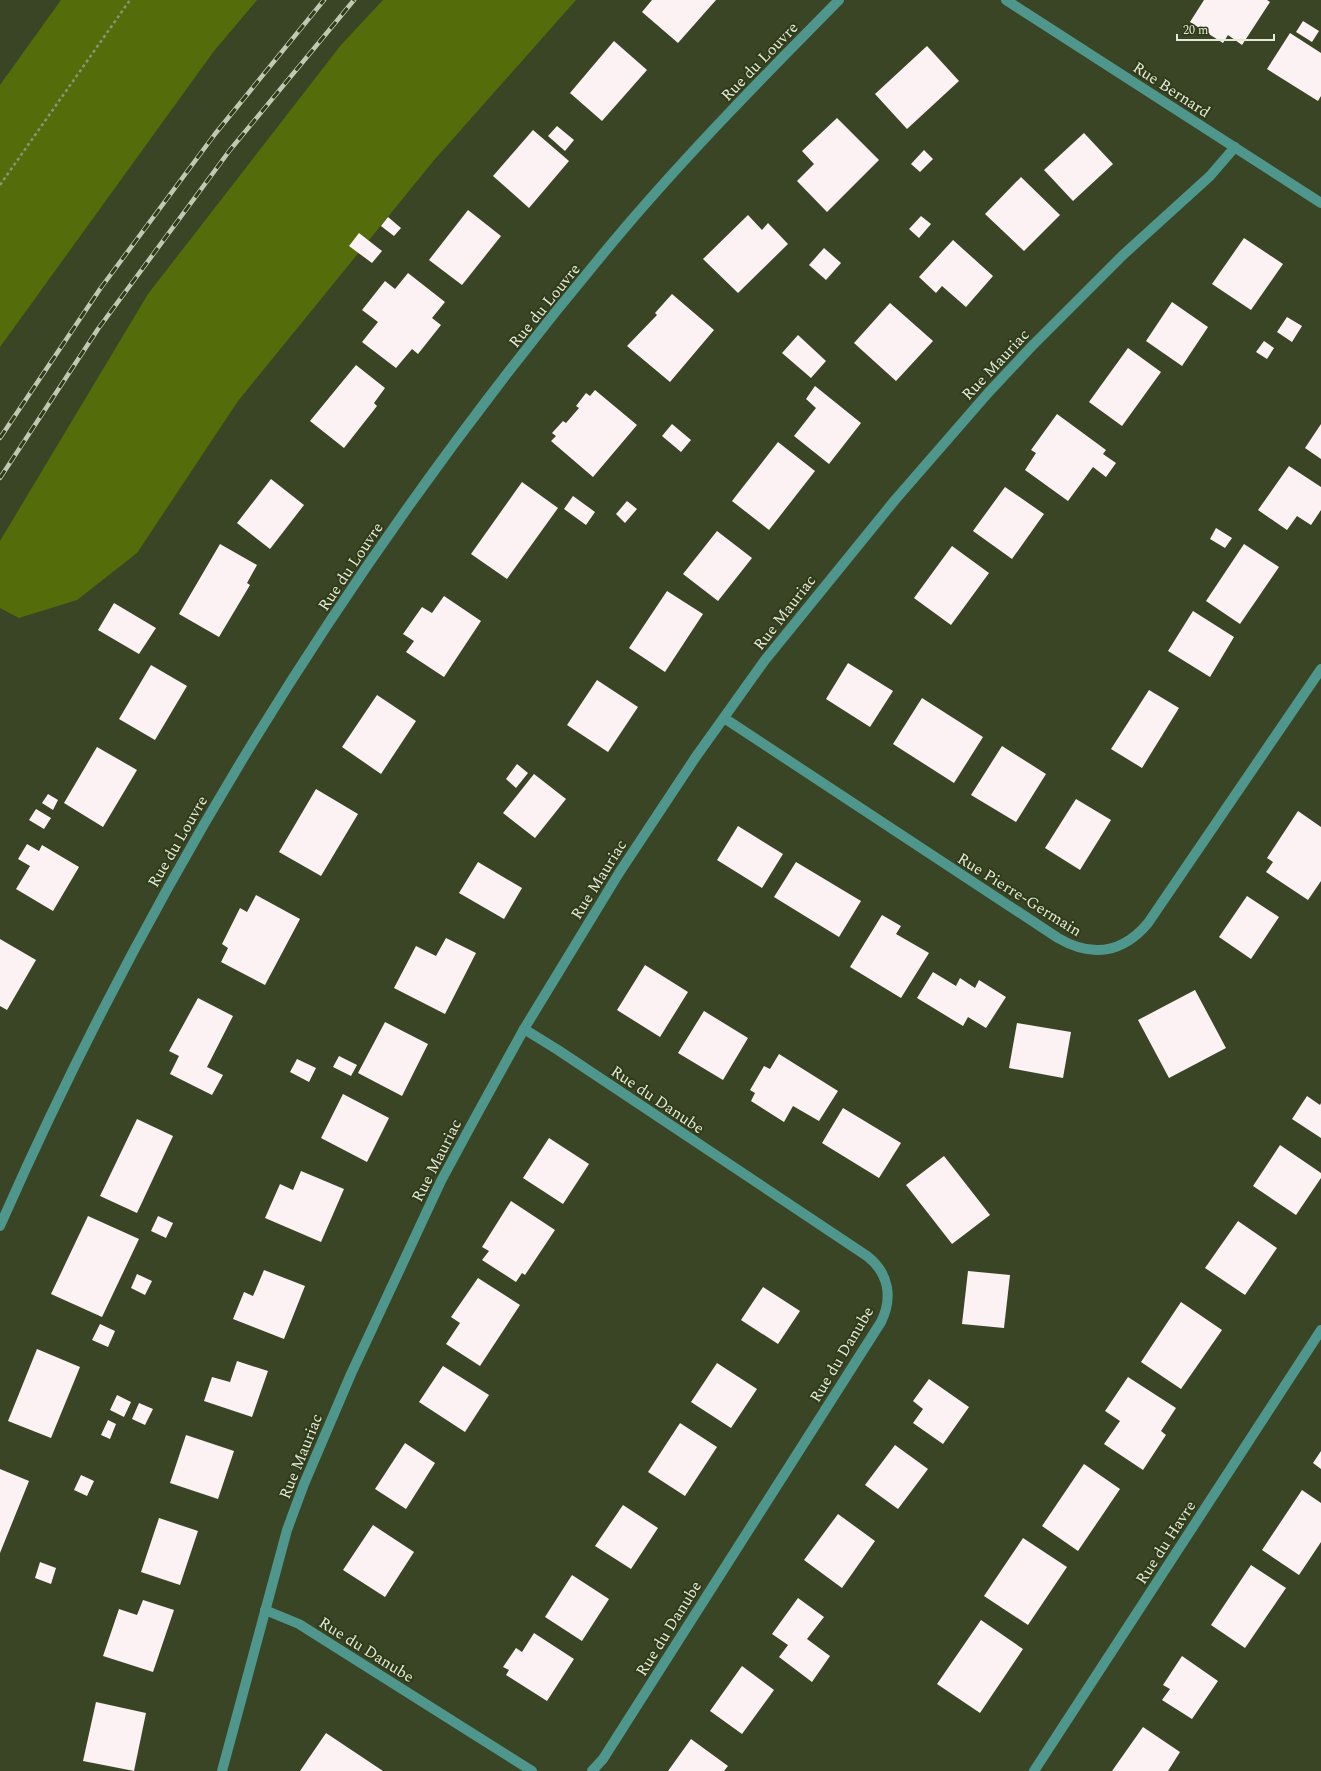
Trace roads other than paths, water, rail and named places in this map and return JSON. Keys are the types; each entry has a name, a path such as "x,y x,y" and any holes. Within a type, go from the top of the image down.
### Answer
{"street":[{"name":"Rue du Louvre","path":"0,1226 23,1173 96,1023 180,865 214,805 298,668 383,543 430,476 502,380 625,228 753,88 839,0"},
{"name":"Rue Bernard","path":"1006,0 1321,203"},
{"name":"Rue Mauriac","path":"222,1771 287,1530 319,1448 351,1374 441,1181 524,1029 627,860 666,800 765,660 843,562 988,393 1123,255 1210,176 1235,147"},
{"name":"Rue Pierre-Germain","path":"724,718 1058,938 1080,949 1102,950 1113,948 1133,938 1148,923 1321,669"},
{"name":"Rue du Danube","path":"524,1029 558,1050 867,1256 880,1269 885,1277 888,1291 887,1305 880,1322 603,1759 592,1771"},
{"name":"Rue du Havre","path":"1034,1771 1321,1330"},
{"name":"Rue du Danube","path":"265,1610 299,1624 532,1771"}],"railway":[{"path":"0,438 100,289 215,134 324,0"},
{"path":"0,478 98,329 230,150 354,0"}]}
